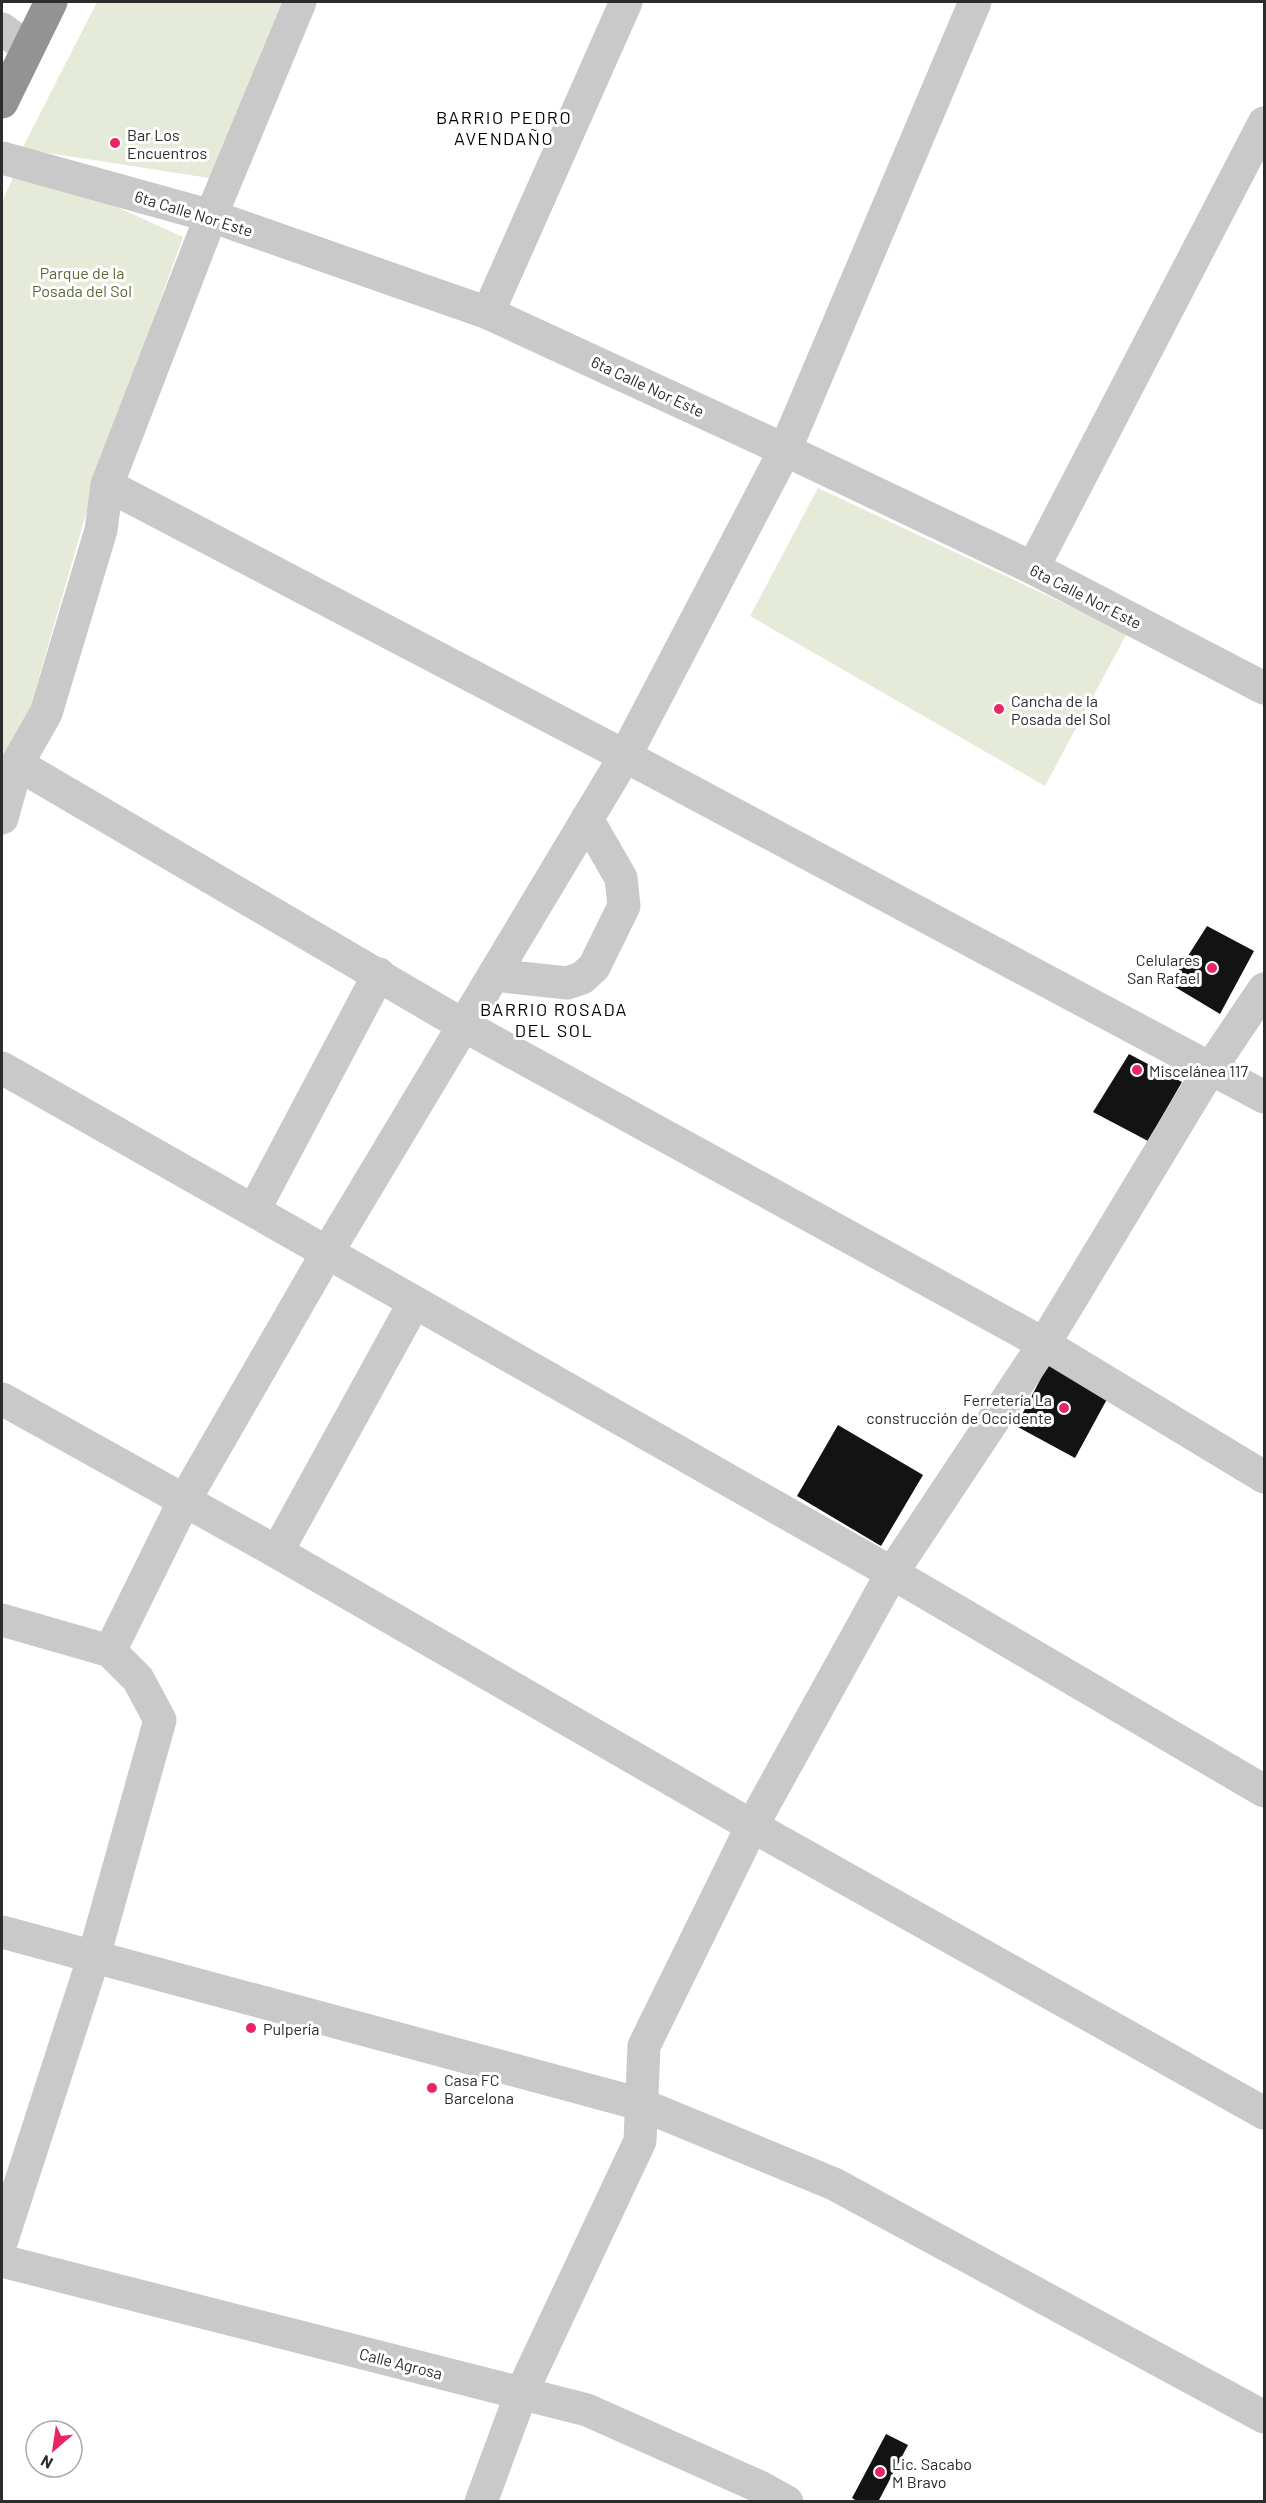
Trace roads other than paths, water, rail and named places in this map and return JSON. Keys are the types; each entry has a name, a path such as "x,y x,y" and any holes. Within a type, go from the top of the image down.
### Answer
{"highway":[{"path":"2,102 51,2"}],"street":[{"path":"2,818 17,764 46,713 101,530 107,486 211,216 300,2"},
{"path":"488,313 626,2"},
{"path":"110,1651 184,1501 327,1253 625,756 785,450 975,2"},
{"path":"2,28 28,48"},
{"path":"1033,568 1264,123"},
{"name":"6ta Calle Nor Este","path":"2,158 211,216 488,313 1033,568 1264,688"},
{"path":"107,486 625,756 1264,1097"},
{"path":"17,764 464,1025 1044,1344 1264,1477"},
{"path":"494,975 567,983 582,978 594,967 624,906 621,878 587,819"},
{"path":"254,1210 379,974"},
{"path":"481,2502 520,2394 640,2141 644,2046 752,1826 892,1574 1044,1344 1210,1069 1264,990"},
{"path":"2,1068 892,1574 1264,1791"},
{"path":"278,1552 414,1304"},
{"path":"2,1399 278,1552 752,1826 1264,2113"},
{"path":"2,1620 110,1651 138,1678 160,1720 94,1956 2,2240"},
{"path":"2,1932 640,2104 834,2184 1264,2417"},
{"name":"Calle Agrosa","path":"2,2261 587,2410 760,2487 787,2502"}],"place":[{"name":"Bar Los Encuentros","path":"115,143"},
{"name":"Cancha de la Posada del Sol","path":"999,709"},
{"name":"Celulares San Rafael","path":"1212,968"},
{"name":"Miscelánea 117","path":"1137,1070"},
{"name":"Ferretería La construcción de Occidente","path":"1064,1408"},
{"name":"Pulpería","path":"251,2028"},
{"name":"Casa FC Barcelona","path":"432,2088"},
{"name":"Lic. Sacabo M Bravo","path":"880,2472"}],"district":[{"name":"BARRIO PEDRO AVENDAÑO","path":"504,127"},
{"name":"BARRIO ROSADA DEL SOL","path":"554,1019"}],"park label":[{"name":"Parque de la Posada del Sol","path":"82,281"}]}
